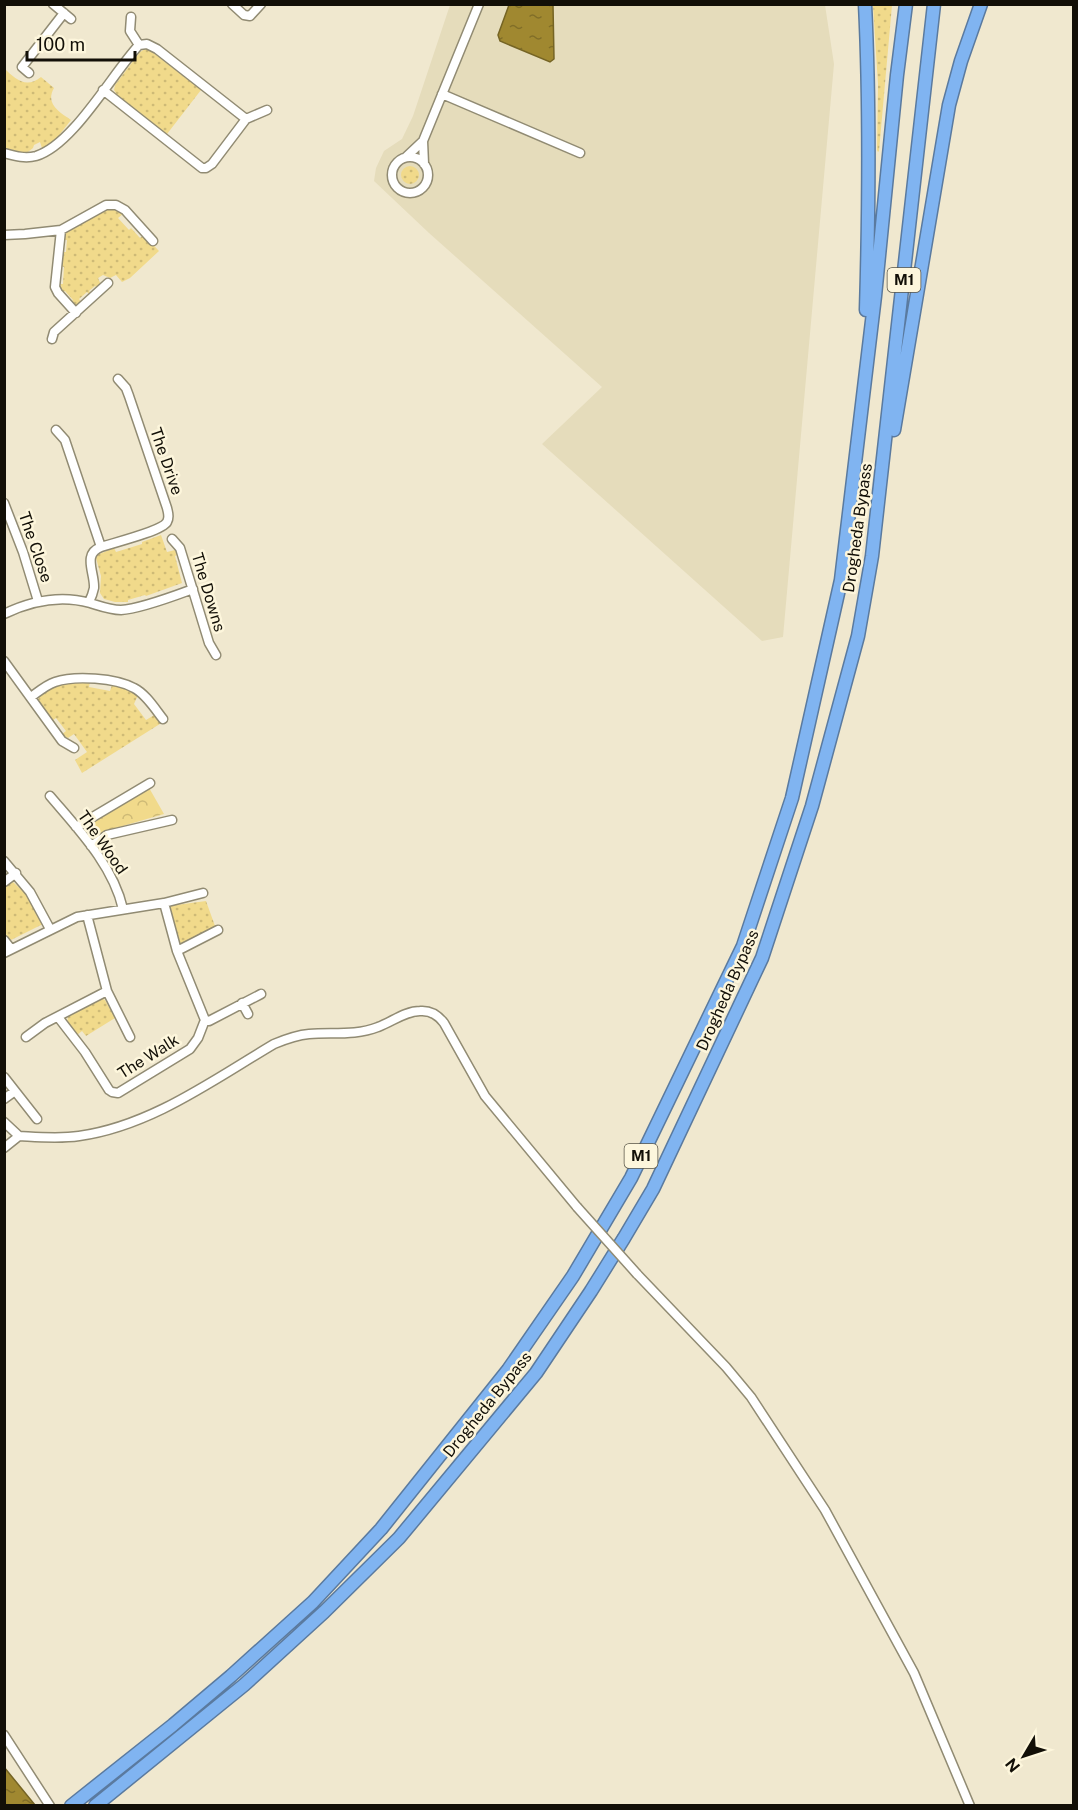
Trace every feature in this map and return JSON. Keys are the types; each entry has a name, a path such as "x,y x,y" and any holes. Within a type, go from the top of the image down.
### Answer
{"highway":[{"path":"864,377 869,222 868,66 865,4"},
{"name":"Drogheda Bypass","path":"71,1806 114,1772 169,1720 231,1676 313,1602 381,1529 508,1370 573,1276 631,1178 743,946 792,798 841,580 875,296 906,4"},
{"name":"Drogheda Bypass","path":"95,1806 244,1685 324,1612 399,1538 536,1372 591,1291 654,1189 762,958 812,806 858,636 872,556 934,4"},
{"path":"872,556 949,105 981,4"}],"street":[{"path":"53,4 71,19"},
{"path":"232,4 244,15 250,16 261,4"},
{"path":"423,141 396,164 392,174 395,186 404,193 416,193 426,184 428,174 424,164 423,141 479,4"},
{"path":"29,73 22,67 64,13"},
{"path":"131,17 130,31 139,45"},
{"path":"4,153 19,157 34,157 59,143 72,130 139,45 147,44 157,49 246,119"},
{"path":"103,90 202,168 212,164 246,119 267,110"},
{"path":"442,94 580,153"},
{"path":"406,157 416,158 424,164"},
{"path":"4,235 61,230 106,205 116,205 124,210 153,241"},
{"path":"61,230 55,287 76,313"},
{"path":"52,339 54,332 108,284"},
{"name":"The Drive","path":"101,547 158,529 169,518 129,396 126,388 117,379"},
{"path":"56,430 65,440 101,547 96,548 91,554 94,588 89,602"},
{"name":"The Close","path":"4,503 38,601"},
{"name":"The Downs","path":"172,539 180,548 209,643 216,655"},
{"path":"4,614 38,601 67,600 89,602 109,609 123,610 193,589"},
{"path":"4,661 62,741 74,748"},
{"path":"31,697 56,682 84,678 123,684 134,688 164,719"},
{"path":"76,827 150,783"},
{"name":"The Wood","path":"50,796 91,846 116,886 123,909"},
{"path":"91,846 107,835 172,820"},
{"path":"4,861 30,892 50,929"},
{"path":"4,882 16,873"},
{"path":"4,940 8,951 50,929 87,915 164,903 203,893"},
{"path":"164,903 177,951 205,1020 209,1021 261,994"},
{"path":"87,915 106,991 130,1037"},
{"path":"177,951 218,930"},
{"path":"26,1037 43,1024 106,991"},
{"path":"242,1003 248,1014"},
{"path":"4,1148 19,1137 79,1136 110,1129 156,1113 274,1044 292,1037 308,1034 361,1032 377,1028 413,1011 430,1011 439,1016 485,1096 637,1274 751,1397 825,1510 914,1673 970,1806"},
{"name":"The Walk","path":"57,1017 85,1052 109,1090 115,1093 190,1049 198,1038 205,1020"},
{"path":"4,1077 37,1119"},
{"path":"4,1099 15,1091"},
{"path":"4,1122 19,1137"},
{"path":"4,1736 50,1806"}],"shaded area":[{"path":"450,5 825,5 834,64 783,637 762,641 542,444 602,387 374,181 376,168 384,151 402,139 413,116"}],"green space":[{"path":"873,5 892,5 878,152 878,84"},
{"path":"145,49 151,51 201,90 167,134 117,95 114,90 115,85 140,52"},
{"path":"4,68 21,81 36,81 41,77 54,88 52,103 71,120 60,134 61,136 45,148 42,148 40,142 28,152 5,148"},
{"path":"406,166 414,166 419,171 417,182 406,184 401,179 401,171"},
{"path":"111,208 119,209 124,213 118,218 129,230 131,228 140,238 144,235 159,251 130,278 122,282 116,275 110,278 103,275 98,278 101,285 99,290 95,286 89,291 91,296 87,292 79,299 83,304 75,305 65,291 62,293 60,284 63,284 64,267 61,266 63,252 66,252 67,240 64,240 66,232"},
{"path":"161,535 167,552 175,550 179,554 175,556 182,583 128,600 128,602 104,599 100,593 101,576 97,555 114,548 116,552 142,544 142,542"},
{"path":"90,682 89,687 110,691 112,685 129,689 138,695 134,704 146,720 156,714 163,722 82,773 75,760 87,752 74,734 68,738 61,735 66,731 56,718 52,721 38,700 40,694 59,685"},
{"path":"148,786 164,814 109,830 92,838 87,835 83,827"},
{"path":"13,882 27,895 43,924 11,940 5,933 4,887"},
{"path":"206,901 215,926 181,945 169,906"},
{"path":"101,998 105,1000 115,1018 86,1036 82,1031 77,1035 67,1023 68,1016"}],"water":[{"path":"509,5 553,5 554,59 550,62 500,41 498,35"},
{"path":"4,1767 35,1805 5,1805"}]}
